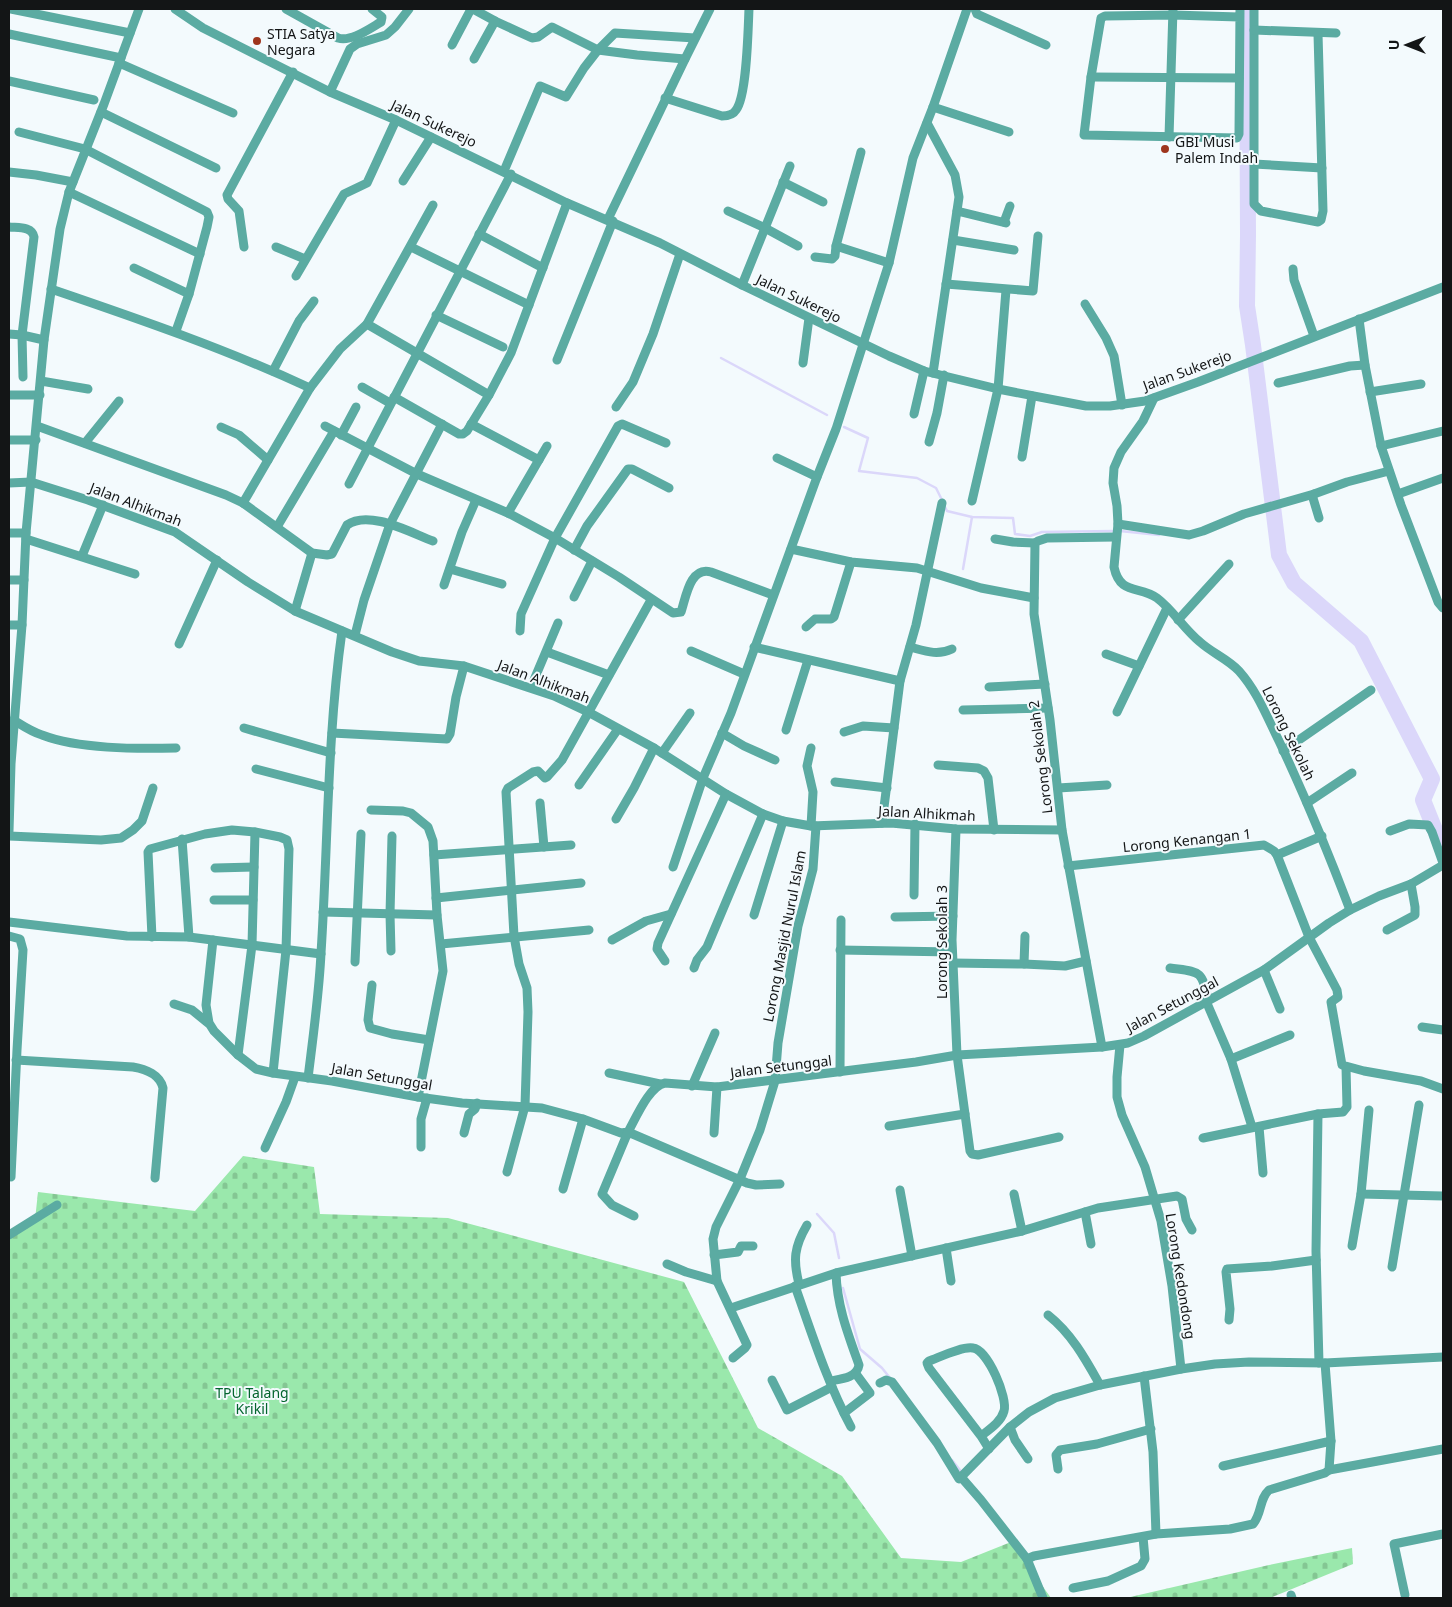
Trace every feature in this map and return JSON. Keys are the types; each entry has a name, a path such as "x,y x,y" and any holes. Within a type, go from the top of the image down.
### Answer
{"street":[{"path":"11,9 54,13 130,33"},
{"path":"9,831 13,674 22,625 26,536 44,340 60,229 69,192 139,9"},
{"name":"Jalan Sukerejo","path":"175,9 204,28 330,92 396,120 568,203 660,242 742,285 889,356 929,372 998,389 1086,406 1122,405 1154,398 1443,287"},
{"path":"286,9 343,39 350,38 381,22 382,16 372,9"},
{"path":"330,92 350,49 358,44 386,35 396,27 409,9"},
{"path":"452,45 472,9 522,34 535,38 552,27 598,50 637,56 685,59"},
{"path":"556,360 610,220 666,98 710,9"},
{"path":"666,98 722,116 734,112 740,104 743,95 750,9"},
{"path":"673,867 703,778 791,549 816,477 836,429 889,263 908,174 967,9"},
{"path":"975,9 977,14 1046,45"},
{"path":"1254,9 1254,199 1256,207 1261,211 1318,222 1321,220 1323,211 1318,34"},
{"path":"1169,137 1173,12"},
{"path":"1173,12 1240,13 1239,134 1237,138 1084,135 1099,22 1102,17 1173,12"},
{"path":"474,59 494,21"},
{"path":"1254,30 1318,34 1336,33"},
{"path":"349,484 508,173 539,87 541,86 566,97 598,50 618,32 695,38"},
{"path":"9,34 120,60 233,113"},
{"path":"244,247 239,211 227,196 293,72"},
{"path":"1091,77 1239,78"},
{"path":"9,81 94,100"},
{"path":"933,107 1009,132"},
{"path":"101,112 216,168"},
{"path":"296,276 344,194 367,182 396,120"},
{"path":"914,414 929,372 946,284 959,197 957,180 927,123"},
{"path":"19,132 85,150 207,212 209,221 190,294 176,331"},
{"path":"403,181 431,137"},
{"path":"815,257 832,259 835,256 861,152"},
{"path":"1254,164 1322,168"},
{"path":"742,285 790,166"},
{"path":"9,172 73,182"},
{"path":"784,182 823,202"},
{"path":"69,192 200,254"},
{"path":"362,387 462,434 465,433 489,395 511,353 568,203"},
{"path":"243,503 310,388 344,345 367,324 433,205"},
{"path":"957,211 1005,223 1010,206"},
{"path":"728,211 798,246"},
{"path":"9,227 30,229 34,237 22,335 23,377"},
{"path":"478,234 543,268"},
{"path":"946,284 1034,291 1038,236"},
{"path":"953,240 1014,250"},
{"path":"836,246 889,263"},
{"path":"276,247 305,259"},
{"path":"410,247 529,305"},
{"path":"616,407 633,382 653,334 680,254"},
{"path":"134,268 190,294"},
{"path":"1293,269 1294,280 1314,336"},
{"path":"51,289 176,331 310,388"},
{"path":"972,501 998,389 1006,290"},
{"path":"273,371 299,322 314,301"},
{"path":"1085,304 1106,338 1114,356 1117,365 1122,405"},
{"path":"436,315 503,347"},
{"path":"803,363 809,318"},
{"path":"1359,319 1365,365 1381,446 1438,602 1443,608"},
{"path":"367,324 489,395"},
{"path":"9,334 44,340"},
{"path":"1278,383 1350,366 1365,365"},
{"path":"928,442 937,413 944,375"},
{"path":"41,381 88,389"},
{"path":"1370,392 1422,384"},
{"path":"9,395 40,395"},
{"path":"1022,457 1032,396"},
{"name":"Lorong Sekolah","path":"1154,398 1143,421 1121,452 1114,468 1113,483 1117,506 1114,567 1120,581 1127,588 1154,596 1196,639 1238,670 1247,681 1262,706 1322,836 1350,910"},
{"path":"85,444 119,401"},
{"path":"277,527 356,407"},
{"path":"355,635 364,600 390,524 442,424"},
{"path":"471,424 539,460"},
{"path":"520,631 521,614 555,538 619,425 622,424 666,443"},
{"path":"37,426 226,495 243,503 312,553 332,554 344,529 355,520 371,520 390,524 433,541"},
{"path":"325,426 417,474 508,514 555,538 619,577 674,614 679,613 697,573 706,570 773,595"},
{"path":"222,427 239,435 268,460"},
{"path":"1381,446 1443,431"},
{"path":"9,440 36,440"},
{"path":"508,514 547,446"},
{"path":"777,458 816,477"},
{"path":"574,550 587,526 628,469 632,469 669,488"},
{"path":"995,539 1035,544 1047,538 1117,531 1189,535 1204,531 1232,518 1314,494 1347,482 1389,471"},
{"path":"1398,494 1443,478"},
{"path":"9,483 31,482"},
{"name":"Jalan Alhikmah","path":"31,482 103,505 175,532 248,582 296,611 392,652 419,661 464,666 531,687 590,713 658,751 726,794 763,814 783,821 814,826 882,822 956,829 1062,830"},
{"path":"1314,494 1313,498 1319,518"},
{"path":"444,585 462,532 476,500"},
{"path":"882,822 900,681 910,647 942,504"},
{"path":"82,556 103,505"},
{"path":"9,533 26,536 135,574"},
{"name":"Lorong Sekolah 2","path":"1035,544 1034,598 1036,630 1045,684 1062,830 1102,1048"},
{"path":"791,549 851,562 906,566 981,588 1034,598"},
{"path":"296,611 312,553"},
{"path":"179,644 216,560"},
{"path":"574,597 592,561"},
{"path":"806,627 816,619 831,619 834,617 851,562"},
{"path":"1178,620 1229,564"},
{"path":"450,569 502,584"},
{"path":"9,580 24,580"},
{"path":"507,1172 525,1106 528,1012 525,983 519,964 514,936 506,790 535,771 545,778 548,777 562,760 590,713 651,600"},
{"path":"1117,712 1167,608"},
{"path":"531,687 558,624"},
{"path":"9,625 22,625"},
{"path":"308,1078 321,954 332,733 336,673 342,631"},
{"path":"754,647 900,681"},
{"path":"910,647 938,653 952,649"},
{"path":"691,651 744,674"},
{"path":"546,652 609,675"},
{"path":"1106,654 1139,666"},
{"path":"786,730 808,660"},
{"path":"332,733 448,739 464,666"},
{"path":"989,687 1045,684"},
{"path":"1283,751 1372,690"},
{"path":"963,710 1048,708"},
{"path":"616,819 658,751 690,712"},
{"path":"12,721 40,735 64,741 120,747 176,748"},
{"path":"844,732 863,726 894,728"},
{"path":"244,728 331,753"},
{"path":"579,786 618,729"},
{"path":"722,732 744,746 775,760"},
{"name":"Lorong Masjid Nurul Islam","path":"733,1358 747,1345 717,1281 713,1239 716,1226 740,1179 760,1130 775,1081 778,1043 798,926 813,869 813,792 807,766 811,748"},
{"path":"938,765 978,768 986,772 994,830"},
{"path":"256,769 329,788"},
{"path":"1306,802 1352,773"},
{"path":"835,782 887,788"},
{"path":"1058,788 1107,786"},
{"path":"9,836 82,840 121,838 142,821 153,788"},
{"path":"665,961 657,948 726,794"},
{"path":"540,802 544,847"},
{"path":"371,810 408,812 423,821 432,834 443,971 429,1040 421,1119 421,1147"},
{"path":"694,968 697,960 707,947 763,814"},
{"path":"754,915 783,821"},
{"path":"914,895 915,824"},
{"path":"1390,832 1409,824 1428,826 1432,832 1443,864"},
{"name":"Lorong Sekolah 3","path":"956,829 952,952 957,1055 970,1151 974,1154 1059,1137"},
{"path":"152,937 149,850 182,839 232,830 255,832 283,838 288,843 286,950 272,1073"},
{"path":"238,1055 252,945 255,832"},
{"path":"355,962 360,834"},
{"path":"391,951 392,836"},
{"path":"1322,836 1277,856 1309,937 1337,990 1338,997 1331,1004 1341,1064 1346,1067 1422,1081 1443,1089"},
{"path":"182,839 189,938"},
{"path":"434,856 570,845"},
{"name":"Lorong Kenangan 1","path":"1068,866 1264,845 1274,851 1277,856"},
{"name":"Jalan Setunggal","path":"609,1073 660,1084 674,1083 717,1087 775,1081 957,1055 1102,1048 1120,1045 1137,1040 1264,970 1350,910 1410,884 1443,864"},
{"path":"215,868 254,867"},
{"path":"436,898 581,883"},
{"path":"1386,930 1415,915 1410,884"},
{"path":"214,900 253,900"},
{"path":"323,912 437,915"},
{"path":"612,940 646,921 672,914"},
{"path":"895,917 953,916"},
{"path":"840,1072 841,920"},
{"path":"9,922 127,936 213,940 321,954"},
{"path":"441,944 589,930"},
{"path":"9,936 20,939 23,950 16,1060 12,1177"},
{"path":"1024,964 1025,936"},
{"path":"209,1023 206,1005 213,940"},
{"path":"840,950 952,952"},
{"path":"953,963 1064,966 1086,961"},
{"path":"1170,968 1195,972 1200,975 1204,982 1207,1001 1256,1127 1263,1173"},
{"path":"1264,970 1280,1009"},
{"path":"372,984 368,1020 370,1028 429,1040"},
{"name":"Jalan Setunggal","path":"174,1004 192,1010 209,1023 214,1032 256,1069 423,1098 552,1110 617,1132 628,1132 706,1166 756,1185 780,1184"},
{"path":"9,1025 19,1024"},
{"path":"1422,1027 1443,1030"},
{"path":"692,1086 716,1033"},
{"path":"1231,1059 1290,1035"},
{"name":"Lorong Kedondong","path":"1120,1045 1116,1086 1119,1107 1142,1157 1164,1235 1172,1286 1181,1369"},
{"path":"16,1060 138,1068 156,1077 162,1084 162,1088 155,1178"},
{"path":"1203,1138 1318,1114 1343,1112 1346,1109 1346,1067"},
{"path":"265,1148 285,1106 295,1077"},
{"path":"634,1216 612,1205 602,1194 628,1132 651,1092 660,1084"},
{"path":"714,1133 717,1087"},
{"path":"464,1134 470,1114 477,1104"},
{"path":"1392,1267 1419,1105"},
{"path":"1352,1246 1361,1194 1369,1110"},
{"path":"889,1126 965,1114"},
{"path":"1318,1114 1316,1260 1322,1363 1330,1441 1329,1470"},
{"path":"563,1189 583,1119"},
{"path":"900,1190 912,1256"},
{"path":"1014,1194 1022,1231"},
{"path":"1361,1194 1443,1196"},
{"path":"730,1308 836,1273 1022,1231 1098,1208 1180,1197 1186,1219 1192,1230"},
{"path":"9,1235 57,1205"},
{"path":"1085,1212 1091,1244"},
{"path":"807,1225 794,1256 797,1285 831,1384 851,1426"},
{"path":"714,1255 738,1252 741,1246 753,1246"},
{"path":"946,1248 951,1281"},
{"path":"1229,1320 1227,1269 1272,1266 1316,1260"},
{"path":"667,1264 717,1281"},
{"path":"772,1380 787,1410 831,1384 856,1374 859,1369 842,1318 836,1273"},
{"path":"1048,1316 1067,1332 1100,1385"},
{"path":"981,1436 996,1424 1005,1408 1001,1392 988,1360 978,1350 968,1348 929,1361 927,1363 929,1368 989,1449"},
{"path":"880,1383 890,1380 892,1382 937,1443 958,1478 1010,1426 1029,1412 1055,1398 1100,1385 1215,1364 1249,1362 1322,1363 1443,1357"},
{"path":"844,1413 870,1392 856,1374"},
{"path":"1144,1376 1151,1429 1156,1534"},
{"path":"1010,1426 1015,1440 1028,1459"},
{"path":"1058,1469 1056,1455 1060,1450 1097,1444 1151,1429"},
{"path":"1223,1466 1330,1441"},
{"path":"1029,1558 1156,1534 1230,1529 1253,1524 1257,1520 1265,1494 1269,1490 1325,1473 1329,1470 1443,1449"},
{"path":"963,1474 1029,1558 1043,1598"},
{"path":"1405,1595 1394,1544 1443,1534"},
{"path":"1073,1588 1108,1581 1141,1566 1145,1559 1143,1537"}],"green space":[{"name":"TPU Talang Krikil","path":"243,1156 314,1167 320,1214 448,1218 684,1282 758,1428 842,1476 901,1558 961,1562 1011,1542 1051,1598 9,1598 9,1238 35,1220 38,1192 195,1211"},
{"path":"1352,1548 1353,1564 1270,1598 1126,1598 1269,1565"}],"waterway":[{"path":"1247,9 1247,306 1279,555 1294,583 1361,641 1432,779 1423,800 1441,845"},
{"path":"721,358 827,415"},
{"path":"844,427 868,438 859,471 917,478 936,488 942,500"},
{"path":"944,505 947,511 972,517 1013,518 1015,534 1030,536 1042,532 1114,531"},
{"path":"963,569 972,517"},
{"path":"1120,531 1159,535"},
{"path":"817,1214 834,1233 839,1258"},
{"path":"843,1288 860,1349 882,1368 890,1378"},
{"path":"952,1460 963,1474"}],"place":[{"name":"STIA Satya Negara","path":"257,41"},
{"name":"GBI Musi Palem Indah","path":"1165,149"}]}
